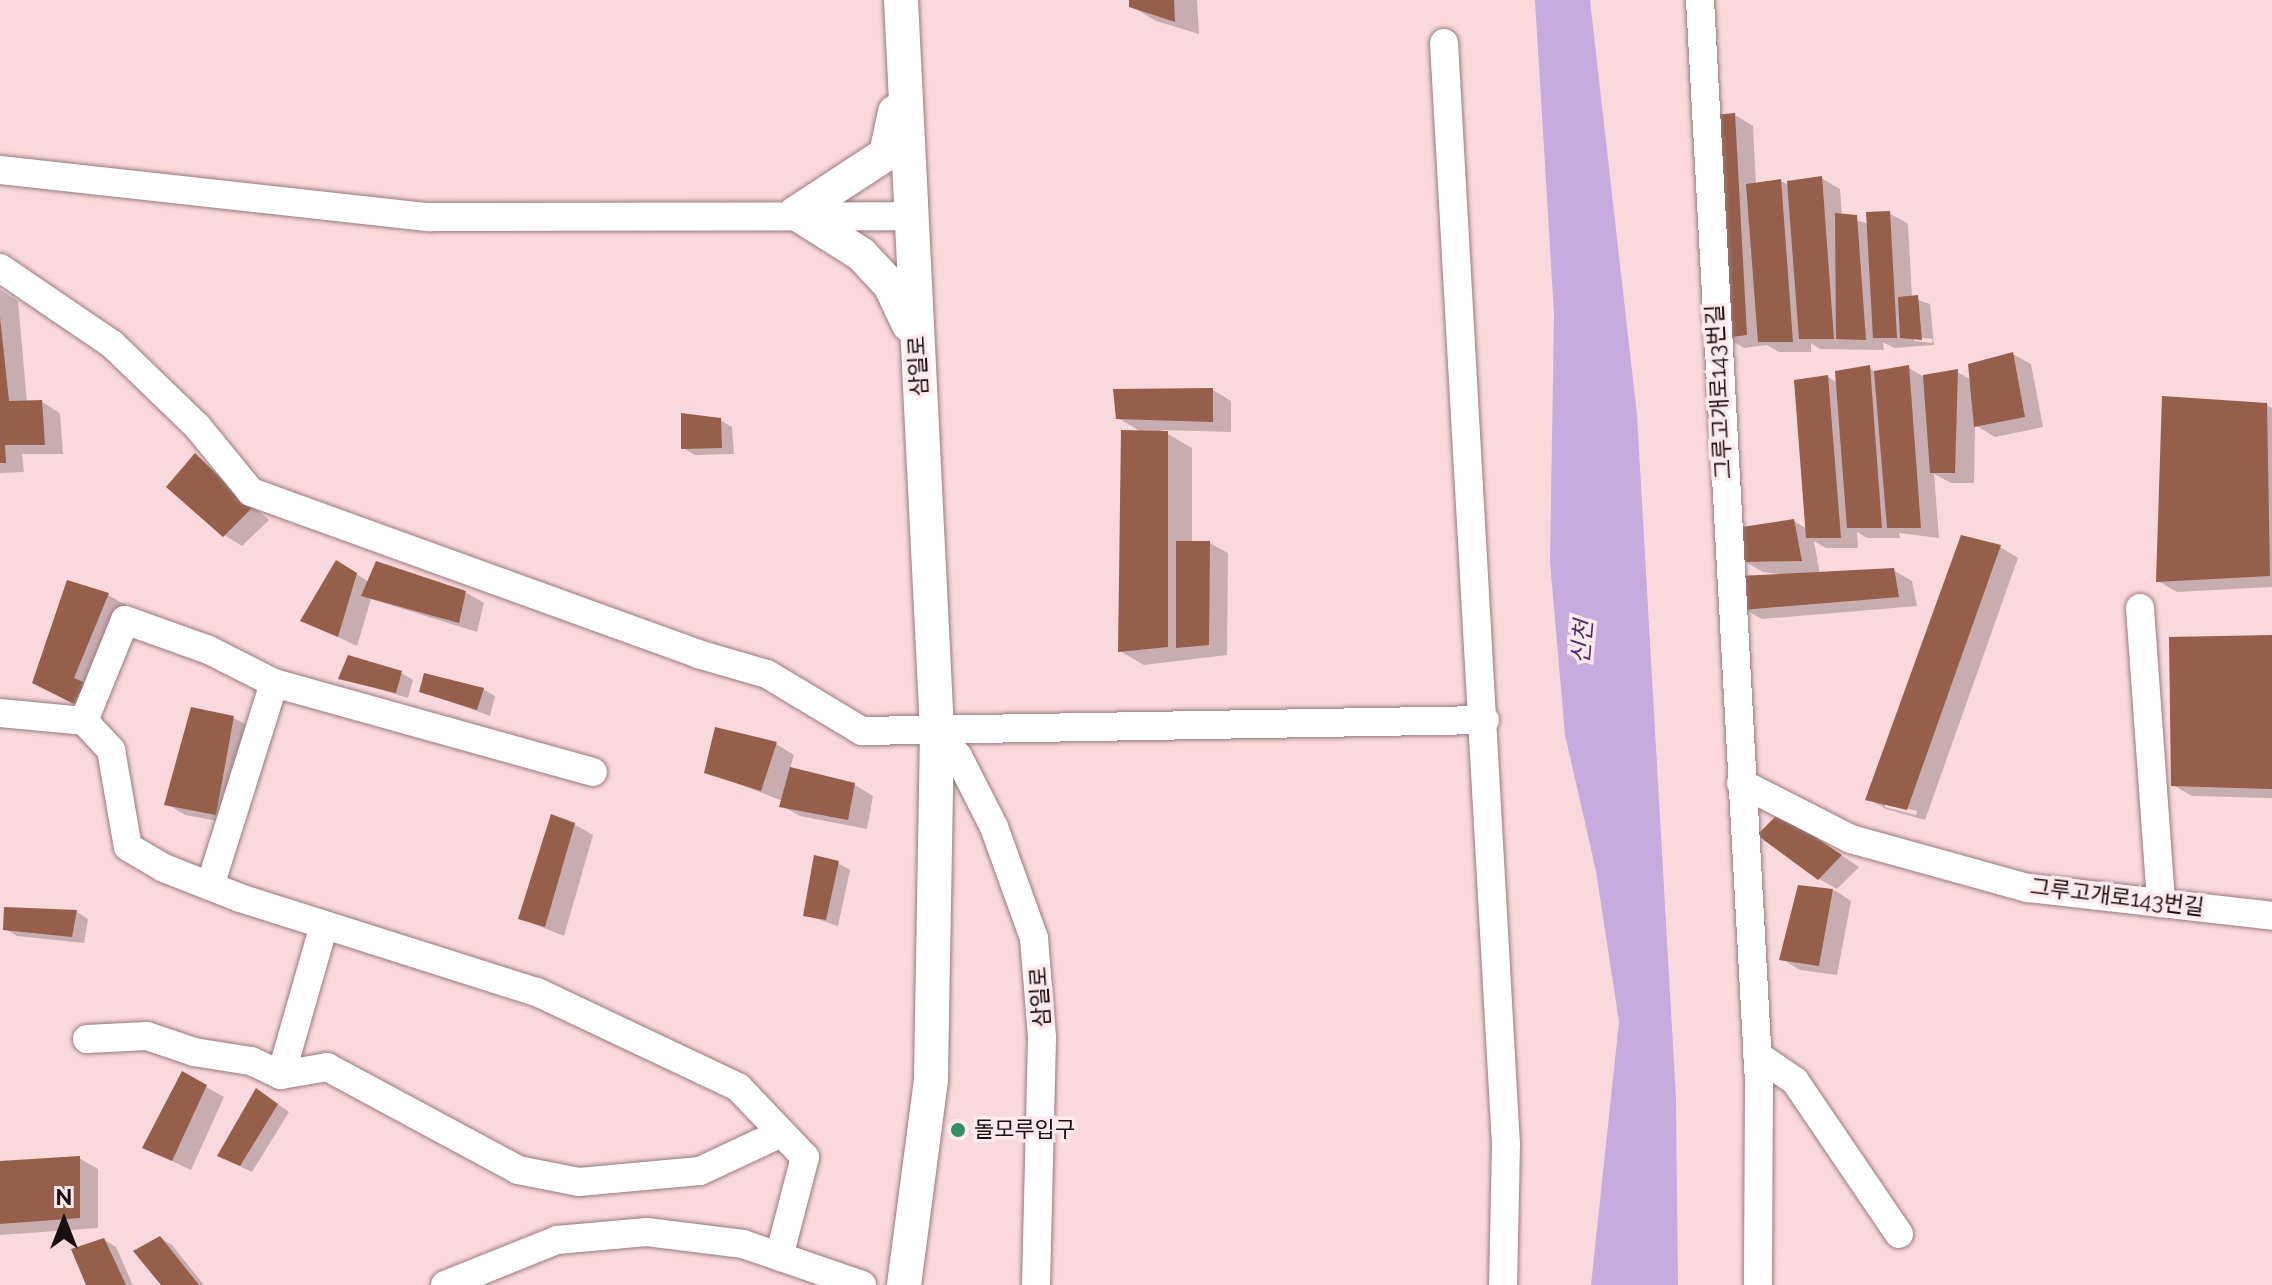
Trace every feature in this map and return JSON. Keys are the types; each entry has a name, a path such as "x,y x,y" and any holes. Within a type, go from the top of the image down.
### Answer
{"main road":[{"name":"삼일로","path":"901,0 909,216 937,732 931,1080 904,1285"},
{"path":"904,68 886,154 796,213 861,254 890,285 916,343"}],"street":[{"name":"그루고개로143번길","path":"1700,0 1757,1055 1758,1285"},
{"path":"1444,43 1485,720 1506,1144 1503,1285"},
{"path":"0,170 429,217 796,213 909,216"},
{"path":"0,268 112,344 197,426 251,492 698,654 767,674 862,731 1485,720"},
{"path":"2140,608 2161,903"},
{"path":"84,721 125,620 209,650 274,683 593,772"},
{"path":"210,886 274,683"},
{"path":"0,713 84,721 111,750 128,847 210,886 537,992 738,1087 805,1157 779,1257"},
{"name":"삼일로","path":"937,732 958,756 994,827 1034,938 1042,1038 1036,1285"},
{"name":"그루고개로143번길","path":"1741,783 1851,839 2028,888 2272,916"},
{"path":"281,1075 324,925"},
{"path":"87,1039 147,1036 194,1052 251,1061 281,1075 327,1067 518,1170 579,1182 700,1171 781,1133"},
{"path":"1757,1055 1795,1081 1899,1234"},
{"path":"445,1285 557,1240 647,1232 743,1244 862,1285"}],"water":[{"name":"신천","path":"1535,0 1590,0 1637,415 1676,1098 1678,1285 1591,1285 1619,1022 1596,871 1565,735 1550,562 1554,314"}],"building":[{"path":"1129,0 1174,0 1175,22 1129,7"},
{"path":"1735,113 1747,335 1724,338 1714,115"},
{"path":"1822,176 1834,339 1799,339 1787,181"},
{"path":"1781,179 1793,342 1758,342 1746,184"},
{"path":"1890,211 1897,338 1873,338 1866,212"},
{"path":"1835,213 1857,215 1866,340 1836,339"},
{"path":"1918,295 1922,340 1900,338 1898,297"},
{"path":"0,317 9,401 42,400 45,445 5,445 6,463 0,463"},
{"path":"2013,352 2025,417 1974,427 1968,364"},
{"path":"1870,365 1882,528 1847,528 1835,371"},
{"path":"1909,365 1921,528 1887,528 1874,371"},
{"path":"1958,369 1955,473 1930,473 1923,375"},
{"path":"1828,375 1841,538 1806,538 1794,380"},
{"path":"1213,388 1213,422 1116,419 1113,389"},
{"path":"2162,396 2267,403 2270,576 2156,582"},
{"path":"681,413 721,418 722,448 681,449"},
{"path":"1121,430 1168,431 1168,647 1118,652"},
{"path":"195,453 252,508 223,537 166,487"},
{"path":"1794,519 1802,561 1742,562 1742,527"},
{"path":"1961,535 2001,545 1907,810 1865,800"},
{"path":"1176,541 1210,541 1209,645 1176,648"},
{"path":"336,560 357,573 338,637 300,621"},
{"path":"376,561 466,591 459,623 361,596"},
{"path":"1894,568 1899,597 1742,610 1739,576"},
{"path":"67,580 109,593 74,678 85,683 74,704 32,683"},
{"path":"2272,635 2272,789 2171,786 2169,637"},
{"path":"348,655 402,671 396,693 338,679"},
{"path":"424,673 484,688 477,710 419,692"},
{"path":"191,707 234,716 216,815 164,805"},
{"path":"715,727 777,742 761,791 704,773"},
{"path":"790,767 855,783 848,820 779,807"},
{"path":"1779,813 1842,855 1818,880 1757,835"},
{"path":"551,814 575,823 545,927 518,919"},
{"path":"814,855 839,861 826,920 803,916"},
{"path":"1798,885 1833,889 1819,966 1779,960"},
{"path":"4,907 77,910 72,937 3,930"},
{"path":"182,1071 207,1085 172,1161 142,1148"},
{"path":"256,1088 278,1104 240,1166 217,1156"},
{"path":"80,1156 80,1218 0,1224 0,1161"},
{"path":"160,1236 199,1285 161,1285 133,1251"},
{"path":"104,1238 126,1285 86,1285 71,1249"}],"place":[{"name":"돌모루입구","path":"958,1130"}]}
